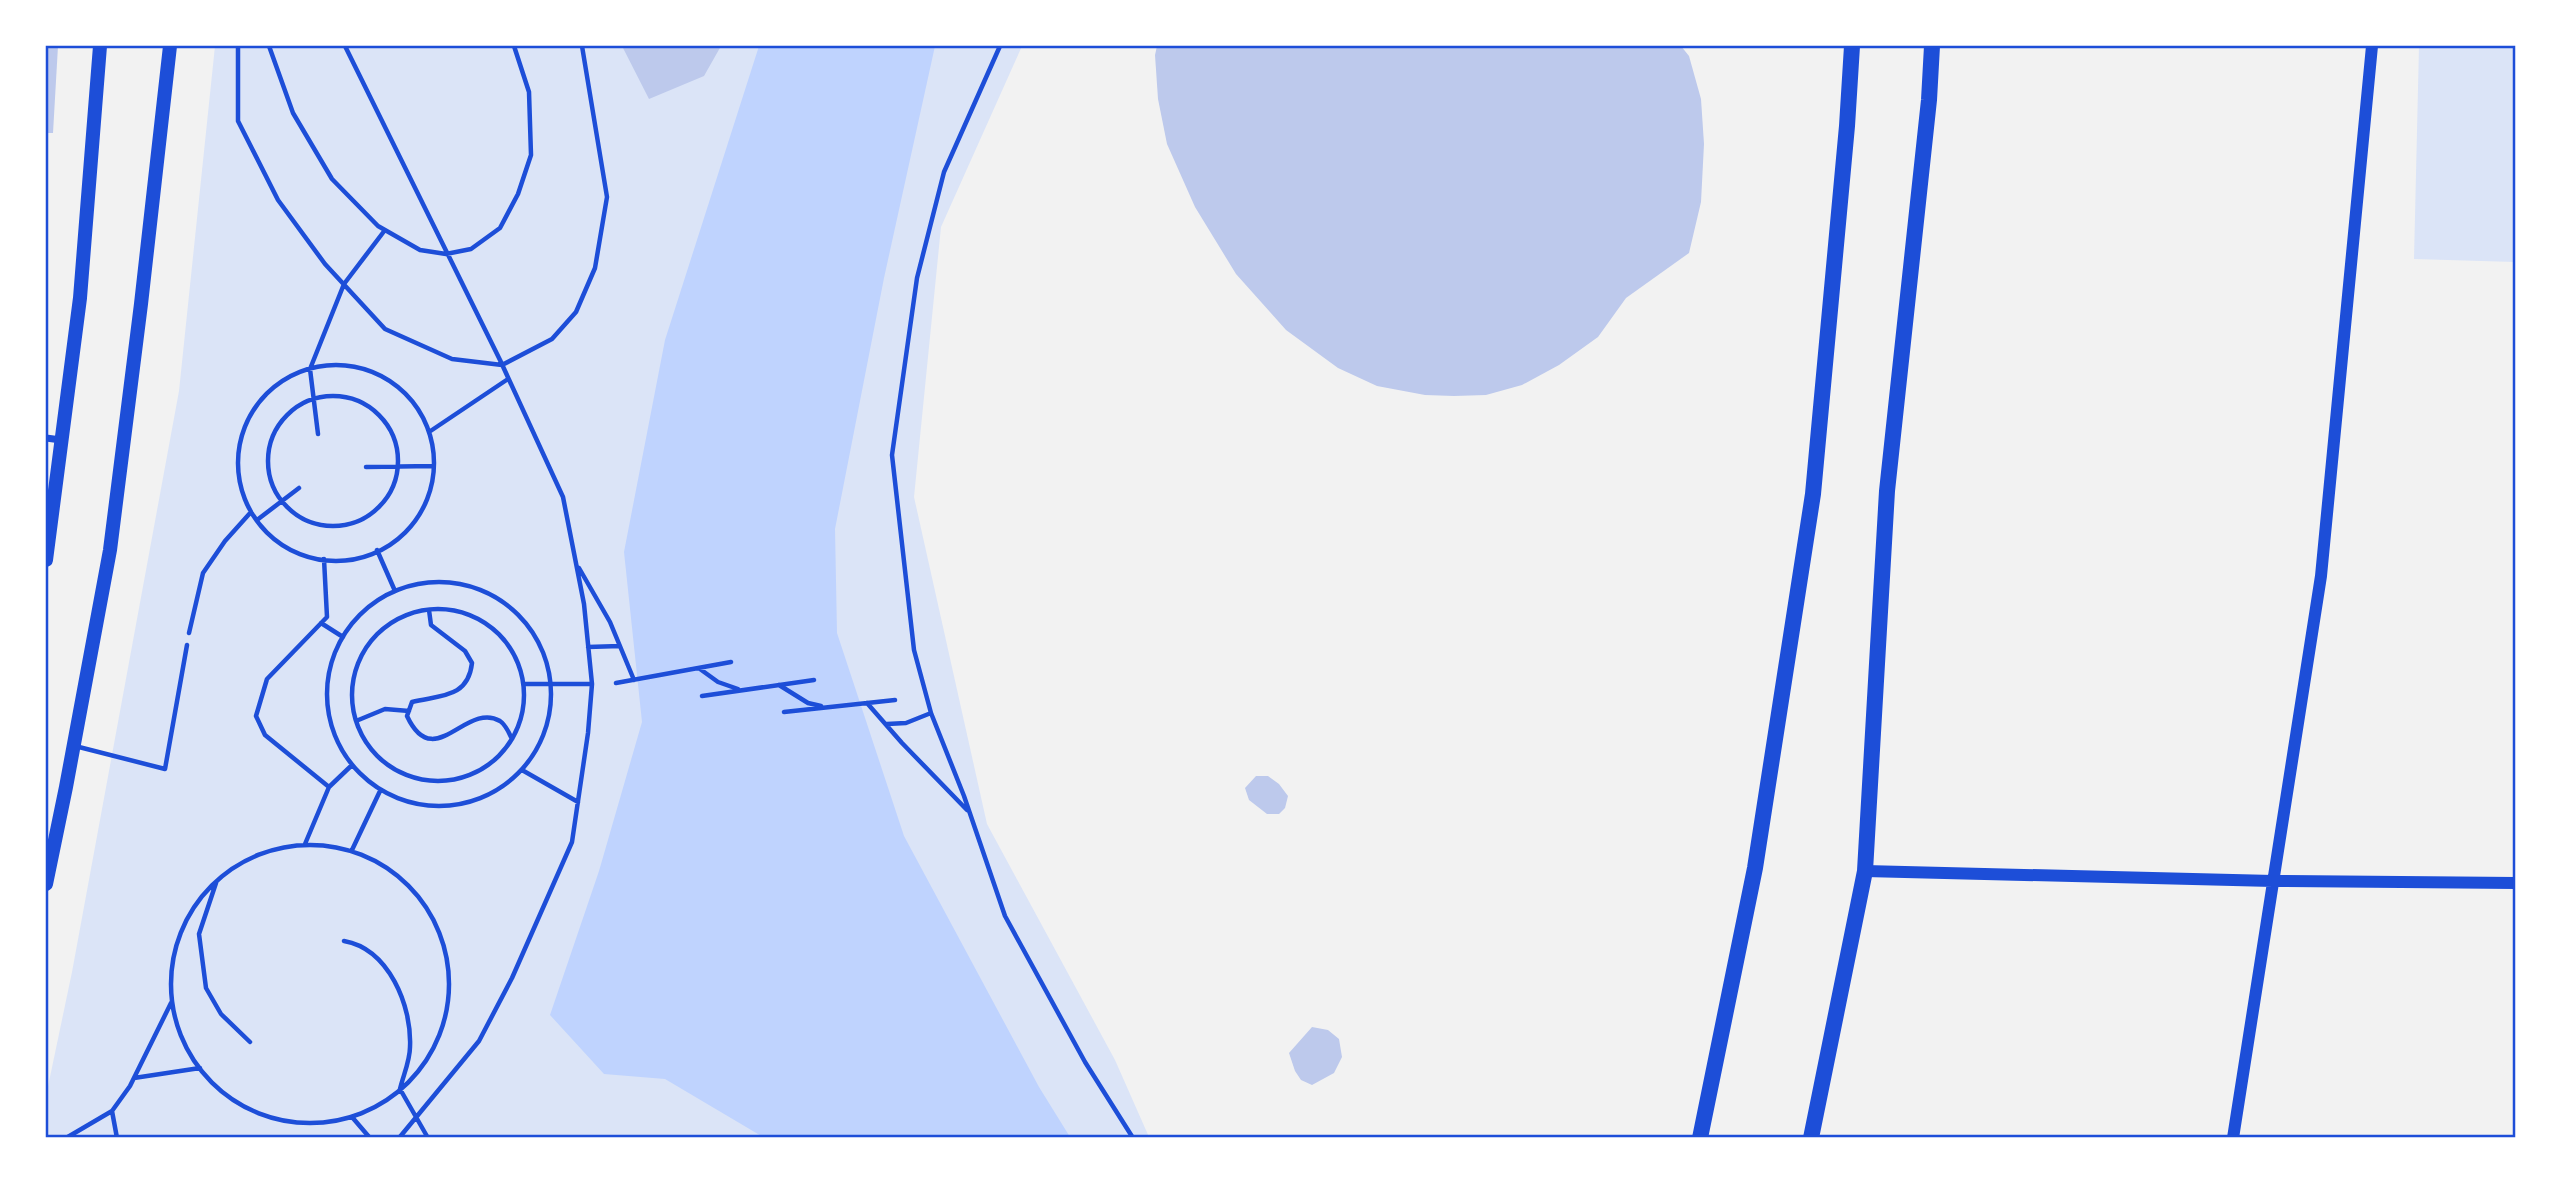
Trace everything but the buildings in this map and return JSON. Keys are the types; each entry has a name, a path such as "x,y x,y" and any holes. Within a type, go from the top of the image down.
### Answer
{"main road":[{"path":"46,560 80,298 100,46"},
{"path":"46,884 110,550 170,46"},
{"path":"1700,1138 1755,868 1813,494 1852,46"},
{"path":"1811,1138 1865,871 1887,491 1929,100 1932,46"}],"street":[{"path":"2233,1138 2320,576 2372,46"},
{"path":"46,438 62,440"},
{"path":"1865,871 2273,881 2515,883"}],"lane":[{"path":"74,746 165,769 187,645"}],"path":[{"path":"238,46 238,121 278,200 325,264 385,328 452,359 502,365 552,339 576,312 595,268 607,197 582,46"},
{"path":"269,46 293,113 332,178 378,226 420,250 446,254 471,249 500,228 518,194 531,155 529,92 514,46"},
{"path":"345,46 502,365 563,497 576,564 592,684 588,733 572,842 512,978 479,1041 400,1138"},
{"path":"1000,46 944,172 918,278 892,455 914,650 931,713 970,813 1005,916 1085,1062 1133,1138"},
{"path":"318,434 310,369 344,284 385,230"},
{"path":"323,365 354,366 384,376 409,396 429,432 435,455 431,488 418,518 395,542 365,556 333,561 300,554 291,549 272,537 257,520 251,512 240,482 239,451 248,420 266,394 292,375 323,365"},
{"path":"429,432 508,379"},
{"path":"325,397 346,397 366,404 383,418 394,436 399,457 398,466 397,479 387,499 372,514 353,524 331,527 310,523 291,512 277,495 269,475 268,454 274,433 287,416 304,403 325,397"},
{"path":"366,467 433,466"},
{"path":"257,520 299,488"},
{"path":"187,645 203,573 225,541 251,512"},
{"path":"377,550 395,592"},
{"path":"324,559 327,617 267,679 256,716 265,735 328,787"},
{"path":"576,564 610,622 634,680"},
{"path":"436,582 472,586 504,602 530,626 547,661 552,699 543,737 522,770 492,794 455,806 416,805 380,791 351,766 333,735 326,700 330,664 343,637 370,605 395,592 436,582"},
{"path":"449,609 476,617 500,634 516,657 524,684 523,713 512,739 494,760 470,775 443,781 414,778 389,766 369,747 356,721 352,693 358,665 372,640 394,621 420,610 449,609"},
{"path":"429,610 431,625 464,651 472,663 471,675 461,687 444,698 412,702 407,716 412,728 420,736 434,740 480,718 503,722 512,739"},
{"path":"321,623 343,637"},
{"path":"588,647 620,646"},
{"path":"616,683 731,663"},
{"path":"699,668 728,687 744,690"},
{"path":"702,696 814,680"},
{"path":"524,684 592,684"},
{"path":"778,685 808,703 825,707"},
{"path":"784,712 895,700"},
{"path":"867,703 970,813"},
{"path":"356,721 385,709 409,711"},
{"path":"886,724 906,723 931,713"},
{"path":"305,844 328,787 351,766"},
{"path":"522,770 578,802"},
{"path":"352,850 380,791"},
{"path":"305,844 352,850 394,871 427,906 446,946 450,991 441,1034 418,1073 384,1103 343,1120 299,1124 255,1114 218,1090 188,1053 172,1003 172,961 187,916 218,879 258,854 305,844"},
{"path":"218,879 199,934 206,988 221,1014 250,1042"},
{"path":"344,941 356,943 380,960 406,1003 411,1049 400,1089 428,1138"},
{"path":"66,1138 112,1111 134,1079 172,1003"},
{"path":"134,1079 200,1068"},
{"path":"112,1111 117,1138"},
{"path":"352,1116 370,1138"}],"shaded area":[{"path":"215,46 1022,46 941,227 914,497 987,824 1115,1060 1149,1137 46,1138 46,1096 72,972 179,391"},
{"path":"2419,46 2515,46 2515,262 2414,259"}],"water":[{"path":"759,46 935,46 884,278 835,529 837,633 904,836 1039,1087 1070,1137 763,1137 665,1079 604,1074 550,1015 599,871 642,722 624,552 665,340"}]}
